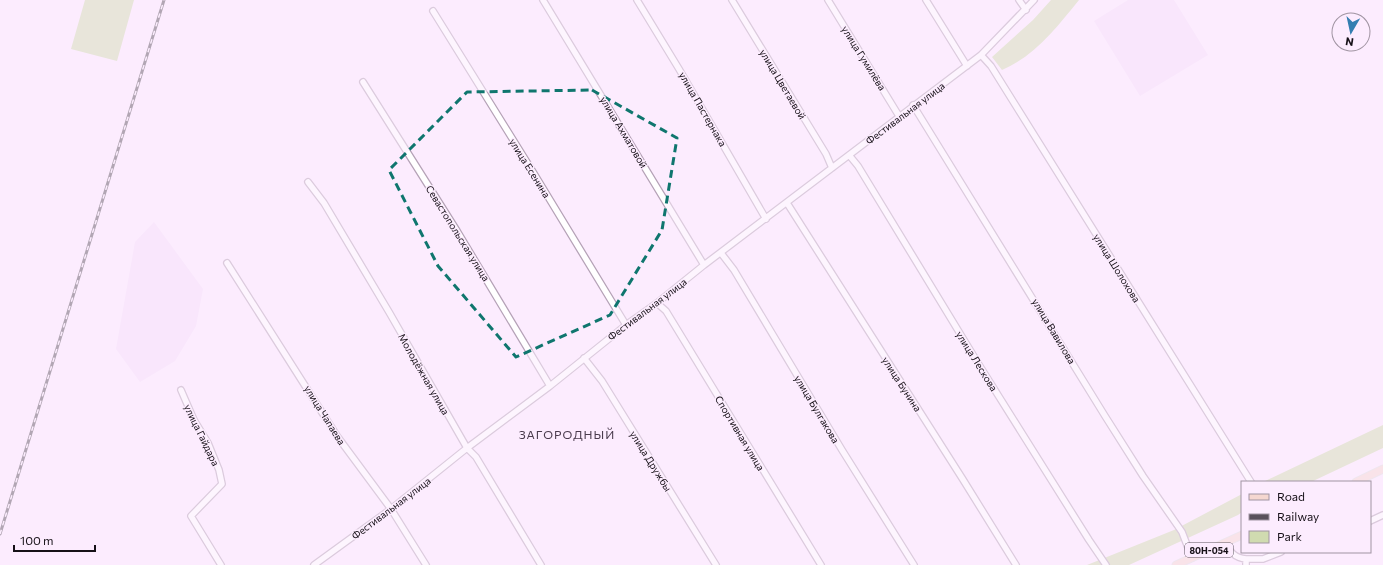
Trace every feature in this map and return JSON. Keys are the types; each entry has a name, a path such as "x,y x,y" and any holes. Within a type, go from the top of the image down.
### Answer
{"main road":[{"path":"1358,481 1383,469"},
{"name":"80Н-054","path":"1176,565 1241,535"}],"street":[{"name":"улица Ахматовой","path":"542,0 704,265"},
{"name":"улица Пастернака","path":"637,0 766,219"},
{"name":"улица Цветаевой","path":"732,0 826,154 832,168"},
{"name":"улица Гумилёва","path":"828,0 899,116"},
{"path":"926,0 967,66"},
{"path":"1019,0 1026,10"},
{"name":"Фестивальная улица","path":"314,565 391,510 467,448 550,386 626,325 658,304 704,265 967,66 981,55 1034,0"},
{"name":"улица Есенина","path":"432,12 533,172 626,325"},
{"name":"улица Шолохова","path":"981,55 991,66 1250,481"},
{"name":"Севастопольская улица","path":"363,82 457,231 550,386"},
{"name":"улица Вавилова","path":"914,105 1143,476 1182,532 1192,558"},
{"name":"улица Лескова","path":"849,155 858,166 989,381 1106,565"},
{"name":"Молодёжная улица","path":"308,182 324,203 467,448 476,457 541,565"},
{"name":"улица Бунина","path":"786,203 1016,565"},
{"name":"улица Булгакова","path":"720,253 734,270 842,450 914,565"},
{"name":"улица Чапаева","path":"227,263 337,436 391,510 426,565"},
{"name":"Спортивная улица","path":"658,304 666,311 821,565"},
{"name":"улица Дружбы","path":"584,358 606,388 716,565"},
{"name":"улица Гайдара","path":"181,390 194,420 208,443 219,470 222,484 191,516 221,565"},
{"path":"1371,521 1383,515"},
{"path":"1225,543 1231,553 1246,562 1262,559 1278,553"}],"highlighted area":[{"path":"592,90 677,138 662,230 610,315 516,357 438,266 389,170 467,92"}],"shaded area":[{"path":"1128,0 1174,0 1208,55 1140,96 1094,21"},
{"path":"154,222 203,289 196,326 175,361 140,382 116,349 135,242"}],"green space":[{"path":"85,0 134,0 117,61 71,49"},
{"path":"1051,0 1079,0 1045,40 1025,57 1002,70 992,57 1033,20"},
{"path":"1383,425 1383,448 1313,481 1265,481"},
{"path":"1241,495 1241,513 1238,515 1129,565 1087,565 1174,530"}],"railway":[{"path":"0,534 164,0"}],"district":[{"name":"ЗАГОРОДНЫЙ","path":"567,434"}]}
